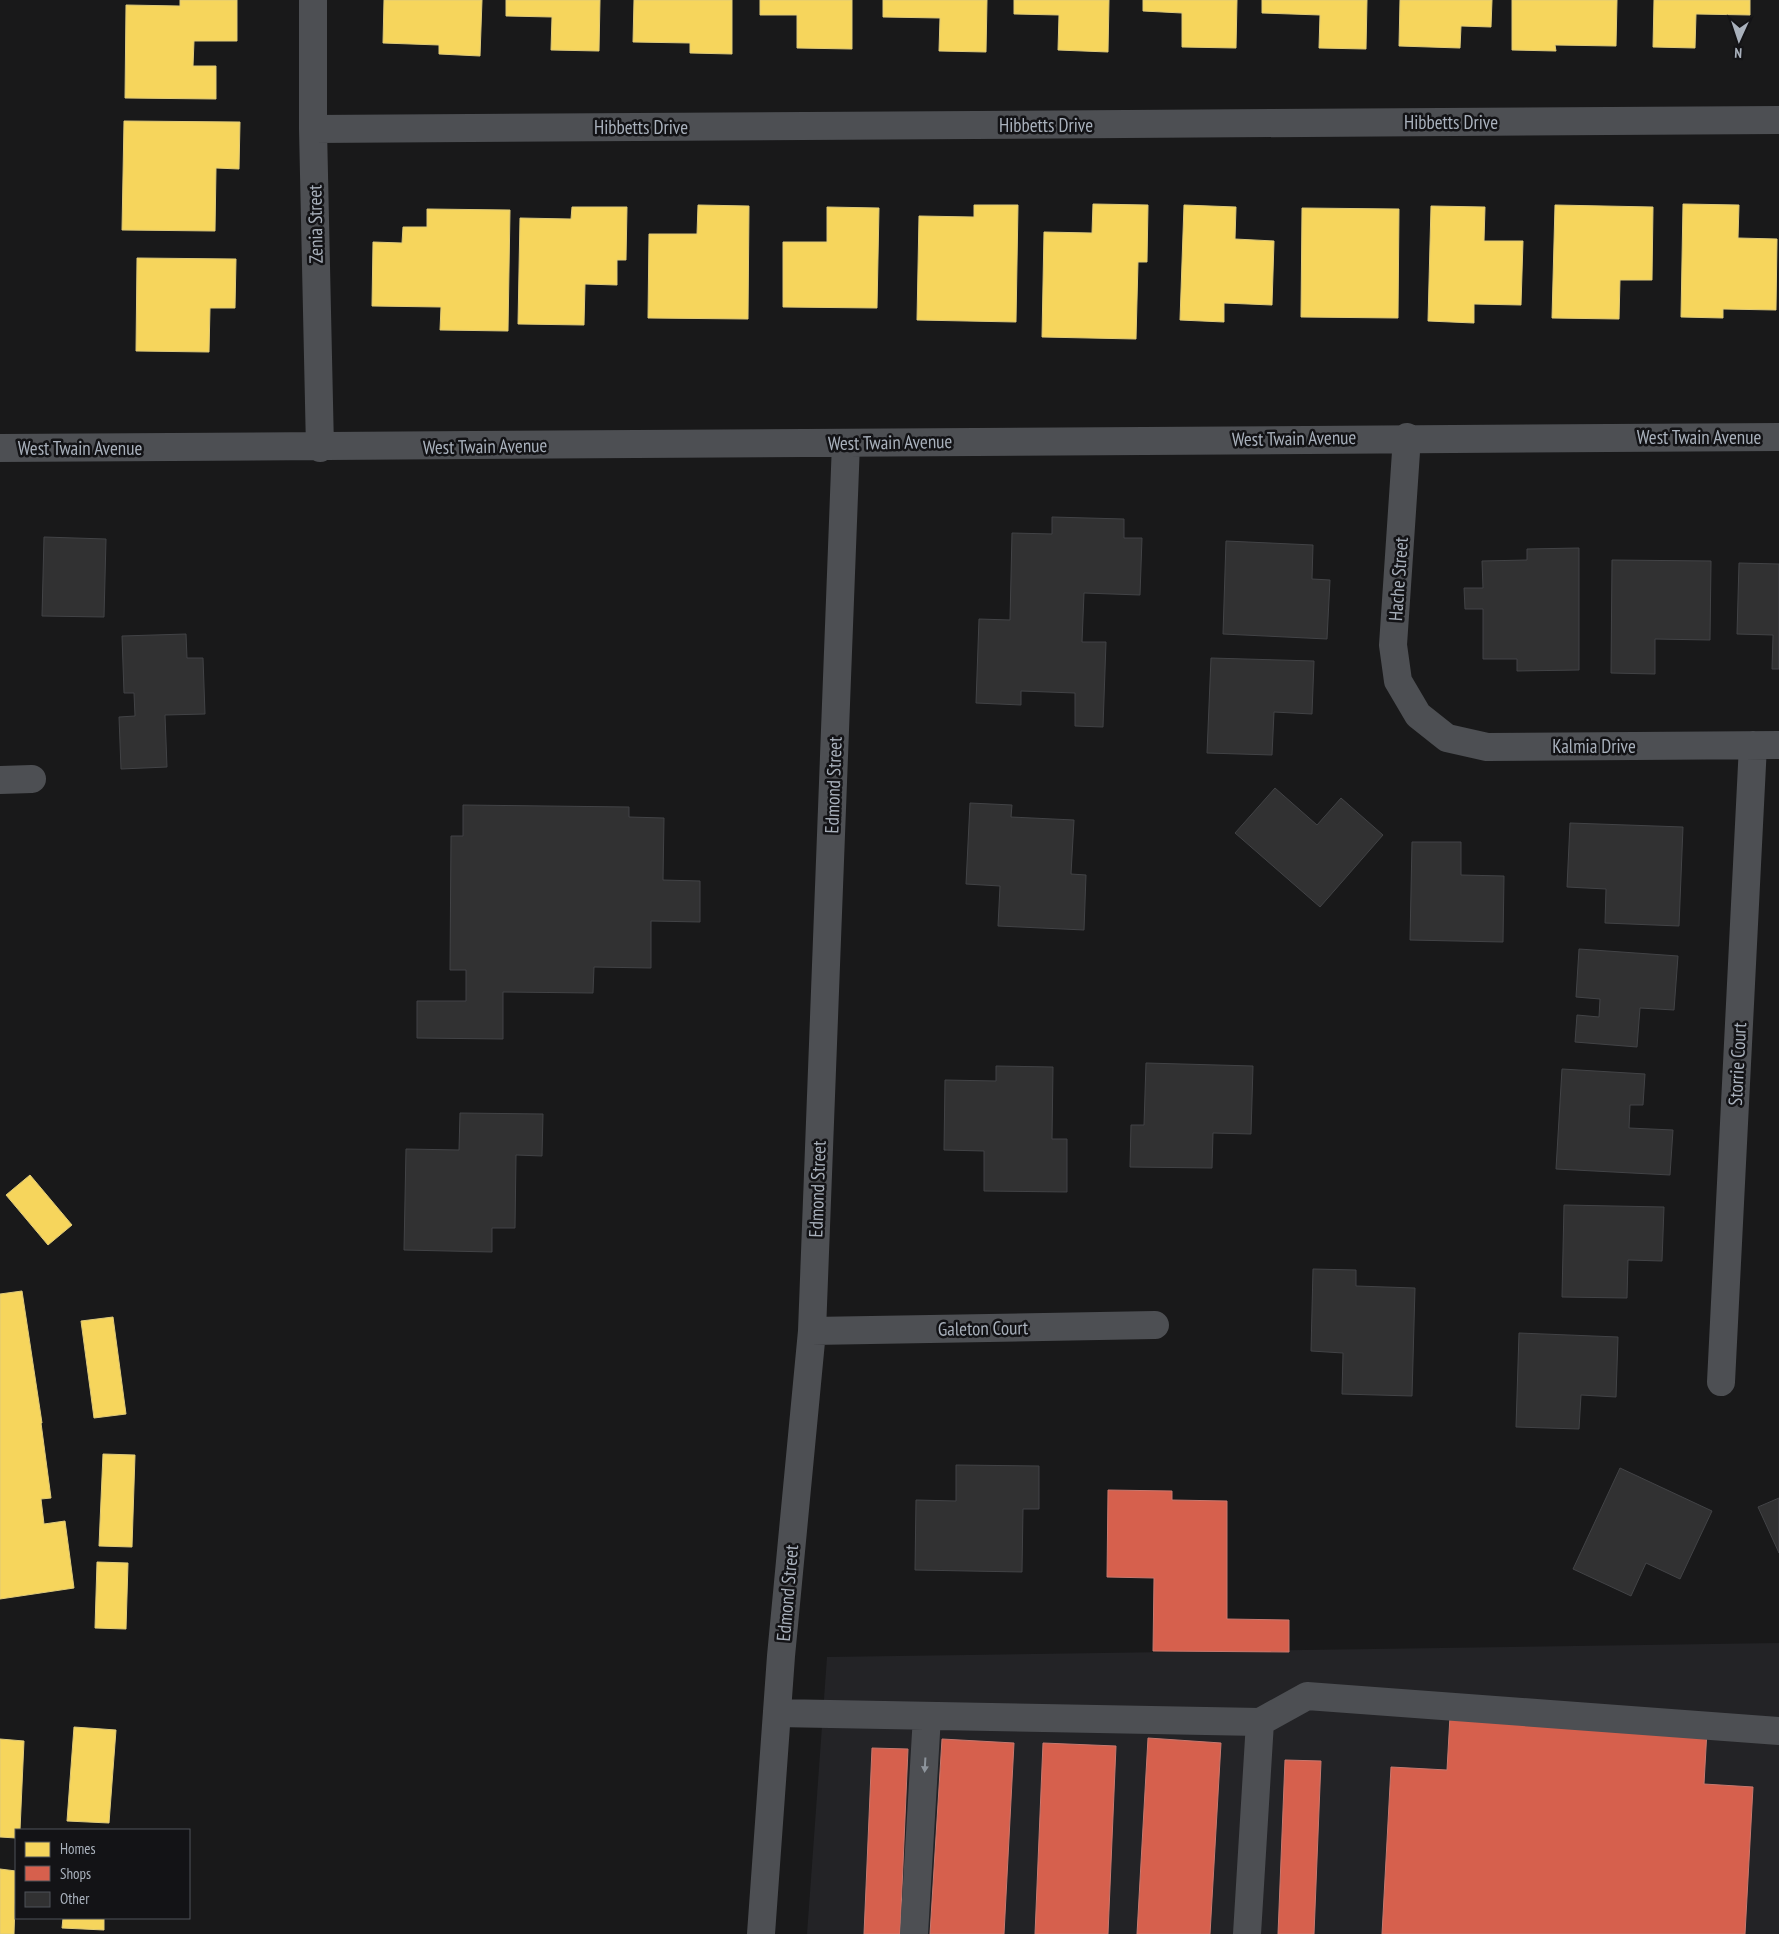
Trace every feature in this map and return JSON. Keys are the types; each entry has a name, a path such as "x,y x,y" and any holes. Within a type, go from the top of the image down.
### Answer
{"street":[{"name":"Zenia Street","path":"313,0 313,129 320,448"},
{"name":"Hibbetts Drive","path":"313,129 1779,120"},
{"name":"West Twain Avenue","path":"0,448 320,448 1407,437 1779,437"},
{"name":"Hache Street","path":"1407,437 1393,645 1398,681 1418,715"},
{"name":"Edmond Street","path":"761,1934 778,1713 812,1331 846,443"},
{"name":"Kalmia Drive","path":"1418,715 1448,738 1487,747 1766,745"},
{"name":"Storrie Court","path":"1720,1382 1766,745"},
{"path":"0,780 32,779"},
{"name":"Galeton Court","path":"812,1331 1155,1325"},
{"path":"778,1713 1260,1722 1307,1696 1779,1730"},
{"path":"914,1934 928,1716"},
{"path":"1247,1934 1260,1722"}],"shaded area":[{"path":"1779,1643 1779,1934 807,1934 827,1657"}],"building: Homes":[{"path":"180,0 237,0 237,41 194,41 193,66 216,66 216,99 125,98 126,5 180,6"},
{"path":"384,0 482,0 480,56 439,54 439,45 383,43"},
{"path":"506,0 600,0 599,51 551,50 552,17 506,16"},
{"path":"634,0 732,0 732,54 690,53 690,43 633,42"},
{"path":"760,0 852,0 852,49 797,48 797,15 760,15"},
{"path":"883,0 987,0 986,52 939,51 940,18 883,17"},
{"path":"1014,0 1109,0 1108,52 1058,50 1059,15 1014,14"},
{"path":"1143,0 1237,0 1236,48 1182,47 1182,13 1143,11"},
{"path":"1262,0 1367,0 1366,49 1319,48 1320,15 1262,13"},
{"path":"1400,0 1492,0 1491,27 1461,26 1460,48 1399,46"},
{"path":"1512,0 1617,0 1616,46 1555,45 1556,51 1512,50"},
{"path":"1654,0 1750,0 1750,15 1696,14 1695,48 1653,47"},
{"path":"124,121 240,122 239,169 216,168 215,231 122,230"},
{"path":"1093,204 1148,205 1147,262 1138,262 1136,339 1042,337 1044,232 1092,233"},
{"path":"1683,204 1739,205 1738,238 1777,239 1776,310 1723,309 1723,318 1681,317"},
{"path":"698,205 749,206 748,319 648,318 649,234 697,234"},
{"path":"974,205 1018,205 1016,322 917,320 919,216 974,217"},
{"path":"1184,205 1236,207 1235,239 1274,241 1272,305 1224,303 1224,322 1180,320"},
{"path":"1555,205 1653,207 1652,280 1620,280 1619,319 1552,318"},
{"path":"1431,206 1485,207 1484,241 1523,241 1521,305 1474,304 1474,323 1428,321"},
{"path":"572,207 627,207 626,260 617,260 617,285 585,284 584,325 518,324 520,218 571,219"},
{"path":"827,207 879,208 877,308 783,307 783,242 827,242"},
{"path":"1302,208 1399,209 1398,318 1301,317"},
{"path":"427,209 510,210 508,331 440,330 441,307 372,306 373,242 402,243 403,227 427,227"},
{"path":"137,258 236,259 235,308 210,308 209,352 136,351"},
{"path":"30,1175 72,1225 48,1245 6,1195"},
{"path":"22,1291 51,1498 41,1499 44,1524 65,1521 74,1588 0,1599 0,1294"},
{"path":"113,1317 126,1414 94,1418 81,1321"},
{"path":"103,1454 135,1455 132,1547 99,1546"},
{"path":"97,1562 128,1563 126,1629 95,1628"},
{"path":"74,1727 116,1730 109,1823 67,1821"},
{"path":"0,1739 24,1741 20,1829 15,1829 15,1838 0,1837"},
{"path":"0,1869 15,1871 15,1902 14,1934 0,1934"},
{"path":"63,1919 104,1919 104,1930 62,1928"}],"building: Shops":[{"path":"1108,1490 1172,1491 1172,1500 1227,1501 1227,1619 1289,1620 1289,1652 1153,1651 1154,1578 1107,1577"},
{"path":"1450,1716 1707,1730 1704,1784 1753,1787 1745,1934 1382,1934 1391,1767 1447,1770"},
{"path":"1148,1738 1221,1743 1210,1934 1137,1934"},
{"path":"942,1739 1014,1743 1004,1934 930,1934"},
{"path":"1043,1743 1116,1746 1108,1934 1035,1934"},
{"path":"872,1748 908,1749 900,1934 864,1934"},
{"path":"1285,1760 1321,1761 1314,1934 1278,1934"}],"building: Other":[{"path":"1052,517 1124,519 1124,538 1142,538 1140,595 1084,593 1082,642 1106,642 1103,727 1075,726 1075,693 1021,691 1021,705 976,703 979,619 1010,620 1012,533 1052,534"},
{"path":"44,537 106,539 104,617 42,616"},
{"path":"1226,541 1313,545 1312,579 1330,580 1327,639 1223,634"},
{"path":"1579,548 1579,670 1517,671 1517,659 1483,659 1483,609 1465,609 1464,588 1483,588 1482,561 1527,560 1527,549"},
{"path":"1612,560 1711,561 1710,640 1655,639 1655,674 1611,673"},
{"path":"1739,563 1779,564 1779,669 1772,669 1773,635 1737,634"},
{"path":"186,634 187,658 203,658 205,714 165,715 167,767 121,769 119,717 135,716 134,693 124,693 122,636"},
{"path":"1211,658 1314,661 1312,714 1274,712 1272,755 1207,753"},
{"path":"1275,788 1317,825 1341,798 1383,835 1320,907 1235,833"},
{"path":"970,803 1012,805 1011,817 1074,820 1071,874 1086,875 1084,930 998,926 1000,886 966,884"},
{"path":"463,805 629,807 629,817 664,818 663,880 700,881 700,922 651,921 651,968 594,967 593,993 503,992 503,1039 417,1038 417,1001 466,1001 466,970 450,970 451,836 463,836"},
{"path":"1570,823 1683,827 1679,926 1605,923 1606,889 1567,887"},
{"path":"1412,842 1461,842 1461,875 1504,876 1503,942 1410,940"},
{"path":"1579,949 1678,956 1674,1010 1640,1008 1637,1047 1575,1042 1577,1015 1599,1017 1600,999 1576,997"},
{"path":"1146,1063 1253,1066 1251,1134 1213,1133 1212,1168 1130,1167 1131,1125 1144,1125"},
{"path":"996,1066 1053,1067 1052,1139 1067,1139 1067,1192 984,1191 984,1151 944,1150 945,1080 996,1081"},
{"path":"1562,1069 1645,1074 1643,1105 1630,1105 1629,1128 1673,1130 1670,1175 1556,1169"},
{"path":"460,1113 543,1114 542,1156 516,1155 515,1228 492,1228 492,1252 404,1250 406,1149 459,1150"},
{"path":"1564,1205 1664,1207 1662,1261 1628,1260 1627,1298 1562,1297"},
{"path":"1313,1269 1356,1270 1356,1286 1415,1288 1412,1396 1342,1394 1343,1353 1311,1351"},
{"path":"1519,1333 1618,1337 1616,1397 1581,1395 1579,1429 1516,1427"},
{"path":"956,1465 1039,1466 1039,1509 1023,1509 1022,1572 915,1570 916,1500 956,1501"},
{"path":"1620,1468 1712,1511 1680,1579 1646,1563 1631,1596 1573,1569"},
{"path":"1779,1498 1779,1553 1758,1507"}]}
